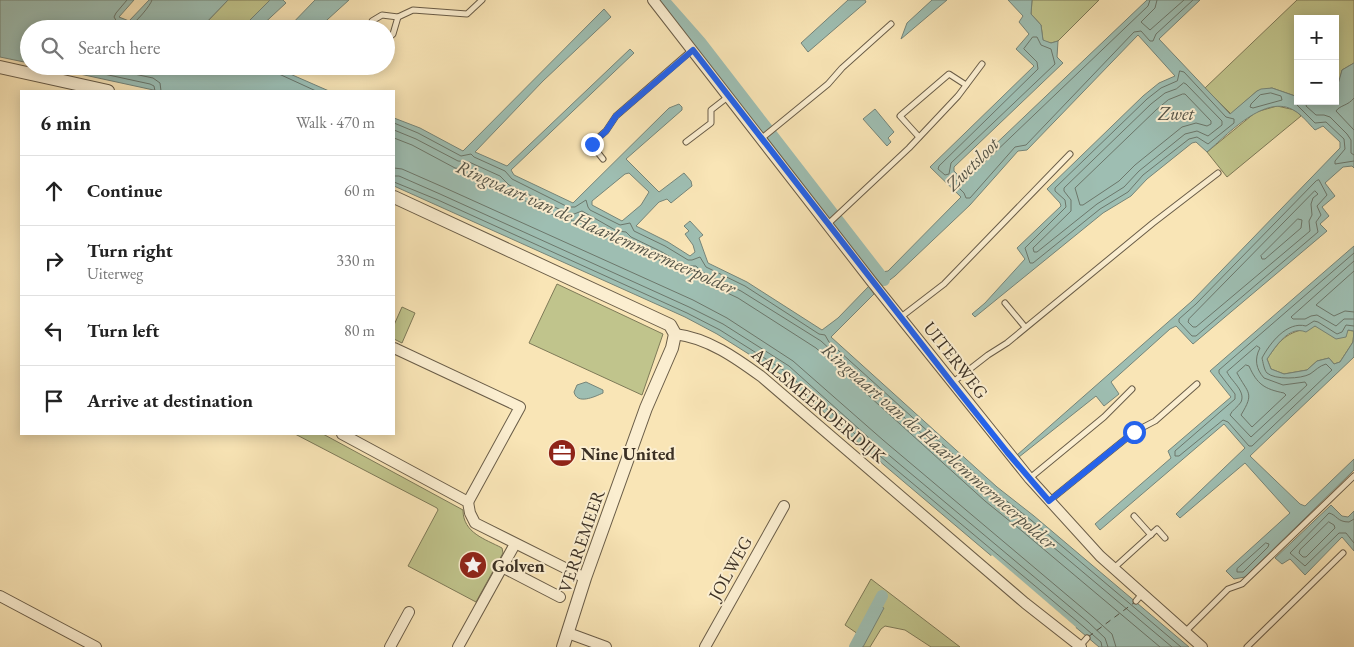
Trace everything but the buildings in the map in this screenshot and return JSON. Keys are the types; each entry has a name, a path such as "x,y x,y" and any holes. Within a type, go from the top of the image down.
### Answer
{"street":[{"name":"UITERWEG","path":"653,0 729,96 766,134 876,286 1030,479 1139,597 1202,647"},
{"path":"0,67 20,71"},
{"path":"36,75 104,90"},
{"name":"AALSMEERDERDIJK","path":"395,197 670,325 675,334 690,336 708,343 756,373 1075,645"},
{"name":"VERREMEER","path":"563,647 646,408 672,348 675,334"},
{"path":"395,348 520,407 468,502 470,513 475,523 586,578"},
{"path":"344,435 468,502"},
{"name":"JOLWEG","path":"705,647 784,506"},
{"path":"458,647 515,544"},
{"path":"502,567 560,597"},
{"path":"0,596 96,647"},
{"path":"390,647 409,612"},
{"path":"568,633 606,647"}],"lane":[{"path":"373,20 376,17 391,15 398,17 413,10 467,14 482,0"},
{"path":"395,27 398,17"},
{"path":"766,134 828,84 842,68 891,24"},
{"path":"603,159 592,144 606,131 616,116 693,50"},
{"path":"830,222 840,215 919,137 966,85 982,64"},
{"path":"919,137 900,116 949,74 966,85"},
{"path":"686,142 711,123 711,110 729,96"},
{"path":"902,317 944,284 1070,154"},
{"path":"952,383 1218,173"},
{"path":"1005,303 1025,327"},
{"path":"1049,501 1134,432 1155,420 1197,384"},
{"path":"1030,479 1104,417 1132,389"},
{"path":"1185,632 1228,588 1242,584 1354,476"},
{"path":"1134,516 1151,535"},
{"path":"1114,568 1157,529 1164,538"},
{"path":"1247,647 1343,553"},
{"path":"1075,645 1087,638"}],"green space":[{"path":"228,0 270,0 250,20 209,20"},
{"path":"1032,0 1099,0 1058,41 1051,43 1043,41 1041,25 1031,14"},
{"path":"1297,0 1354,0 1354,63 1342,70 1339,84 1339,15 1294,15 1294,96 1272,88 1257,91 1231,114 1205,88"},
{"path":"1277,106 1295,110 1301,116 1227,177 1207,152 1256,112"},
{"path":"557,284 663,334 642,395 529,343"},
{"path":"402,307 415,313 402,343 395,340 395,323"},
{"path":"1315,326 1354,331 1353,342 1340,362 1334,364 1329,358 1317,361 1307,370 1284,374 1271,369 1267,359 1282,340 1292,333"},
{"path":"297,435 325,435 463,510 464,518 471,530 502,548 503,553 476,602 408,566 438,510"},
{"path":"871,579 960,647 931,647 905,630 885,626 881,629 870,647 851,647 858,634 845,625"}],"water":[{"path":"0,0 134,0 119,17 126,20 20,20 20,61 0,57"},
{"path":"149,0 228,0 209,20 130,20"},
{"path":"270,0 283,0 286,3 268,20 250,20"},
{"path":"315,0 349,0 327,20 296,20"},
{"path":"848,0 865,0 866,2 808,52 801,43"},
{"path":"932,0 947,0 901,39 907,23"},
{"name":"Zwet","path":"1008,0 1032,0 1031,14 1041,25 1043,40 1051,43 1058,41 1057,57 1063,63 954,167 954,171 958,175 963,175 1147,0 1200,0 1159,39 1230,114 1257,91 1272,88 1294,96 1294,105 1339,105 1339,81 1342,70 1354,63 1354,168 1352,166 1343,167 1325,183 1335,196 1322,207 1329,216 1320,224 1327,231 1193,344 1176,326 1170,329 1111,382 1119,394 1104,406 1096,396 1019,457 1017,455 1192,301 1340,148 1340,142 1323,126 1315,130 1295,111 1284,107 1272,107 1260,111 1236,127 1207,152 1196,142 1192,143 1147,179 1131,196 1103,213 975,317 972,314 985,303 1025,259 1017,248 1061,206 1047,189 1143,96 1159,83 1175,76 1138,35 1027,150 1018,151 970,205 882,286 875,278 882,272 888,271 961,197 930,167 1034,66 1016,49 1029,34 1019,22 1023,16"},
{"name":"Ringvaart van de Haarlemmermeerpolder","path":"604,9 611,17 543,81 475,152 507,166 630,49 634,53 511,170 514,175 573,203 669,108 679,104 682,110 626,159 659,192 684,173 691,181 692,186 671,203 667,199 659,202 636,226 668,242 690,256 695,252 693,245 685,234 689,231 684,226 690,221 703,235 699,238 708,263 747,282 822,330 838,318 869,286 874,294 831,337 997,487 1189,647 1099,647 871,454 782,375 717,334 685,317 395,186 395,118 420,128 463,151","holes":["629,173 649,192 641,205 622,221 592,205 592,201 625,174"]},
{"path":"84,75 292,75 327,90 153,90"},
{"path":"875,109 894,132 888,138 891,142 887,146 863,119"},
{"path":"1354,246 1354,331 1354,357 1250,456 1300,504 1305,506 1354,459 1354,470 1245,577 1234,579 1226,571 1290,513 1245,463 1180,518 1176,514 1245,448 1224,424 1100,530 1095,524 1171,458 1168,451 1231,397 1210,371","holes":["1315,326 1336,339 1346,337 1348,330 1354,331 1353,342 1340,362 1334,364 1329,358 1317,361 1307,370 1284,374 1271,369 1267,359 1279,343 1289,334 1294,331 1306,332"]},
{"path":"586,382 603,390 603,393 586,399 579,398 574,392 577,385"},
{"path":"1331,505 1342,516 1348,517 1354,511 1354,551 1342,537 1305,575 1290,559 1282,564 1275,558"},
{"path":"876,605 884,608 863,647 853,647"}],"pier":[{"path":"992,555 1076,627 1075,629 990,557"}],"waterway":[{"path":"663,0 700,42 884,280"},
{"path":"855,647 882,596"}],"ferry route":[{"path":"1088,637 1135,602"}],"place":[{"name":"Nine United","path":"562,453"},
{"name":"Golven","path":"473,565"}],"route":[{"path":"592,144 606,131 616,116 693,50 872,282 902,317 1007,452 1049,501 1134,432"}],"water label":[{"name":"Zwetsloot","path":"972,164"}]}
